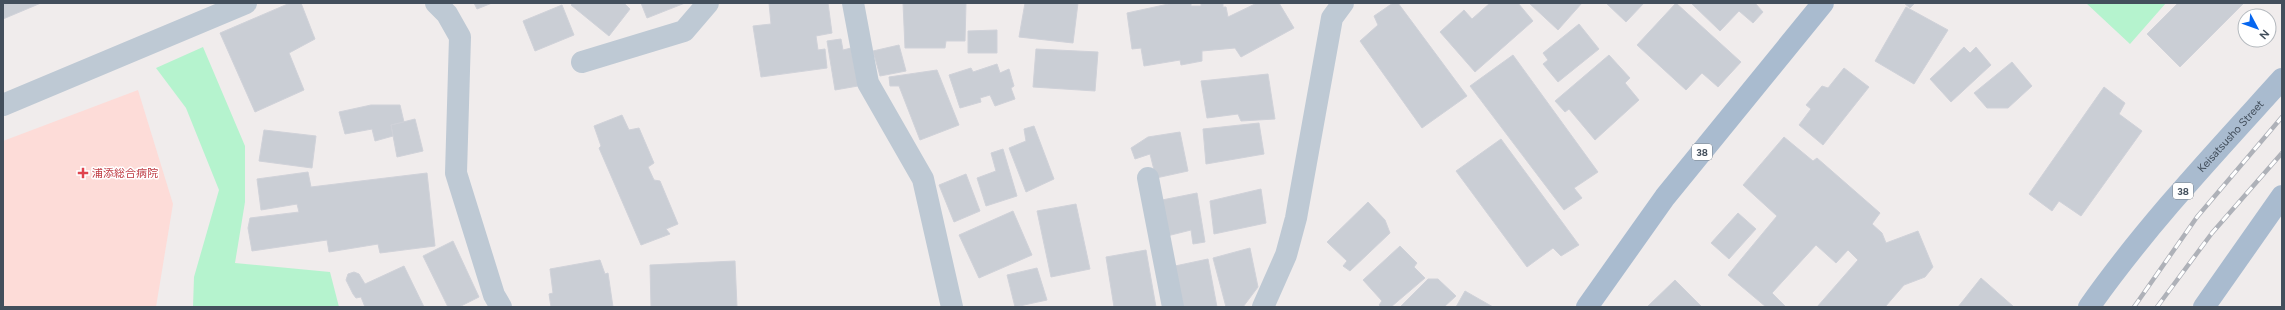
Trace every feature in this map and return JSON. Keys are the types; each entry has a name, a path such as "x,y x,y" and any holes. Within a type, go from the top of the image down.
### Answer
{"main road":[{"name":"38","path":"1587,307 1665,197 1823,3"},
{"name":"Keisatsusho Street","path":"2089,307 2118,267 2217,151 2282,79"},
{"path":"2204,307 2282,196"}],"street":[{"path":"3,105 246,3"},
{"path":"436,3 447,14 460,37 456,173 494,295 501,307"},
{"path":"582,62 684,31 708,3"},
{"path":"852,3 868,83 924,179 952,307"},
{"path":"1263,307 1286,255 1296,218 1332,18 1340,4"},
{"path":"1148,178 1173,307"}],"shaded area":[{"name":"浦添総合病院","path":"138,90 173,204 156,307 3,307 3,141"}],"green space":[{"path":"2086,3 2166,3 2130,44"},
{"path":"203,47 245,146 245,202 235,263 330,272 339,307 193,307 194,277 219,190 186,108 156,68"}],"building":[{"path":"3,3 41,3 3,19"},
{"path":"290,3 301,3 315,39 289,53 304,90 255,112 220,33"},
{"path":"474,3 492,3 477,9"},
{"path":"573,3 626,3 625,4 630,9 609,36 571,5"},
{"path":"641,3 685,3 647,18"},
{"path":"769,3 828,3 832,33 816,36 818,50 825,49 827,68 761,77 753,26 771,24"},
{"path":"903,3 966,3 965,41 946,41 945,48 905,48"},
{"path":"1025,3 1078,3 1073,43 1019,37"},
{"path":"1173,3 1191,3 1191,6 1201,6 1201,3 1223,3 1223,7 1226,7 1228,17 1257,3 1279,3 1294,28 1241,57 1235,48 1202,51 1202,61 1181,65 1180,60 1144,66 1141,48 1132,49 1127,13"},
{"path":"1393,3 1398,3 1467,96 1422,128 1360,41 1378,25 1374,16"},
{"path":"1490,3 1518,3 1533,21 1475,72 1440,32 1464,10 1472,19"},
{"path":"1529,3 1582,3 1558,30"},
{"path":"1606,3 1644,3 1626,22"},
{"path":"1676,3 1741,62 1718,87 1702,73 1686,90 1637,45"},
{"path":"1691,3 1755,3 1763,12 1753,23 1739,11 1720,31"},
{"path":"1904,3 1915,3 1910,8"},
{"path":"2178,3 2244,3 2237,8 2237,10 2180,67 2147,34"},
{"path":"562,5 574,35 535,51 523,21"},
{"path":"1906,7 1948,30 1914,84 1875,61"},
{"path":"1579,24 1599,49 1558,82 1543,64 1548,60 1543,53"},
{"path":"997,30 997,53 968,53 968,31"},
{"path":"841,39 843,50 851,48 858,86 835,90 827,41"},
{"path":"899,45 906,71 880,76 873,51"},
{"path":"1964,47 1970,53 1976,47 1991,65 1951,102 1930,79"},
{"path":"1036,49 1098,52 1095,91 1033,87"},
{"path":"1513,55 1598,172 1574,188 1582,198 1564,210 1470,86"},
{"path":"1609,55 1630,78 1625,83 1639,100 1595,140 1569,109 1565,112 1555,101"},
{"path":"2012,62 2032,86 2008,108 1987,108 1974,93"},
{"path":"997,64 1000,73 1009,69 1014,86 1011,88 1015,99 995,106 990,95 980,98 981,102 960,108 949,75 971,68 973,72"},
{"path":"1844,68 1869,87 1823,145 1799,125 1811,109 1806,105 1822,86 1828,88"},
{"path":"937,70 959,125 920,140 899,86 890,86 889,77"},
{"path":"1268,74 1275,119 1241,121 1238,114 1207,118 1201,81"},
{"path":"2104,87 2125,103 2119,114 2142,131 2081,216 2059,201 2052,211 2029,194"},
{"path":"371,105 400,105 404,122 391,125 393,136 375,141 372,129 345,134 339,112"},
{"path":"622,115 629,130 639,128 654,163 648,167 654,180 660,181 678,224 666,229 670,234 641,245 599,148 601,146 594,126"},
{"path":"415,119 423,151 397,157 391,125"},
{"path":"1259,123 1264,154 1206,164 1203,129"},
{"path":"1034,126 1054,179 1026,192 1009,148 1026,141 1024,129"},
{"path":"264,130 316,136 312,168 259,161"},
{"path":"1180,132 1188,171 1156,178 1150,154 1135,159 1131,148 1148,137"},
{"path":"1784,137 1813,161 1817,158 1880,213 1872,224 1882,233 1886,243 1918,231 1933,267 1925,277 1904,285 1885,307 1817,307 1858,260 1848,250 1836,263 1816,245 1772,293 1786,307 1766,307 1728,275 1777,216 1743,185"},
{"path":"1501,139 1579,245 1561,256 1553,248 1527,267 1456,171"},
{"path":"1003,149 1017,196 986,206 977,178 996,171 991,153"},
{"path":"308,172 311,187 427,173 435,246 380,253 378,244 329,252 327,240 252,251 248,228 250,218 299,212 297,204 261,210 257,179"},
{"path":"966,174 980,211 954,222 939,185"},
{"path":"1261,189 1266,223 1214,234 1210,201"},
{"path":"1197,193 1205,242 1193,244 1191,230 1167,236 1162,200"},
{"path":"1368,202 1385,220 1390,233 1350,271 1343,266 1347,261 1327,242"},
{"path":"1076,204 1090,269 1051,277 1037,211"},
{"path":"1013,211 1032,255 979,278 959,235"},
{"path":"1738,213 1756,229 1729,259 1711,243"},
{"path":"453,241 479,297 459,307 448,307 423,256"},
{"path":"1400,246 1417,263 1414,267 1425,278 1391,307 1381,307 1379,305 1382,301 1363,280"},
{"path":"1250,248 1258,287 1243,307 1226,307 1213,258"},
{"path":"1146,250 1156,307 1114,307 1106,257"},
{"path":"1208,259 1217,307 1181,307 1175,266"},
{"path":"600,260 605,274 608,273 613,307 551,307 549,294 553,293 550,269"},
{"path":"735,261 737,307 651,307 650,265"},
{"path":"404,266 424,307 365,307 361,297 356,298 346,280 348,274 354,272 359,274 365,284"},
{"path":"1037,268 1047,300 1015,307 1007,275"},
{"path":"1981,278 2014,307 1958,307"},
{"path":"1428,279 1438,279 1456,296 1444,307 1402,307 1401,306"},
{"path":"1675,280 1702,307 1647,307"},
{"path":"1465,291 1493,307 1456,307"}],"railway":[{"path":"2134,307 2197,217 2282,117"},
{"path":"2157,307 2212,233 2282,153"}],"place":[{"name":"浦添総合病院","path":"83,173"}]}
